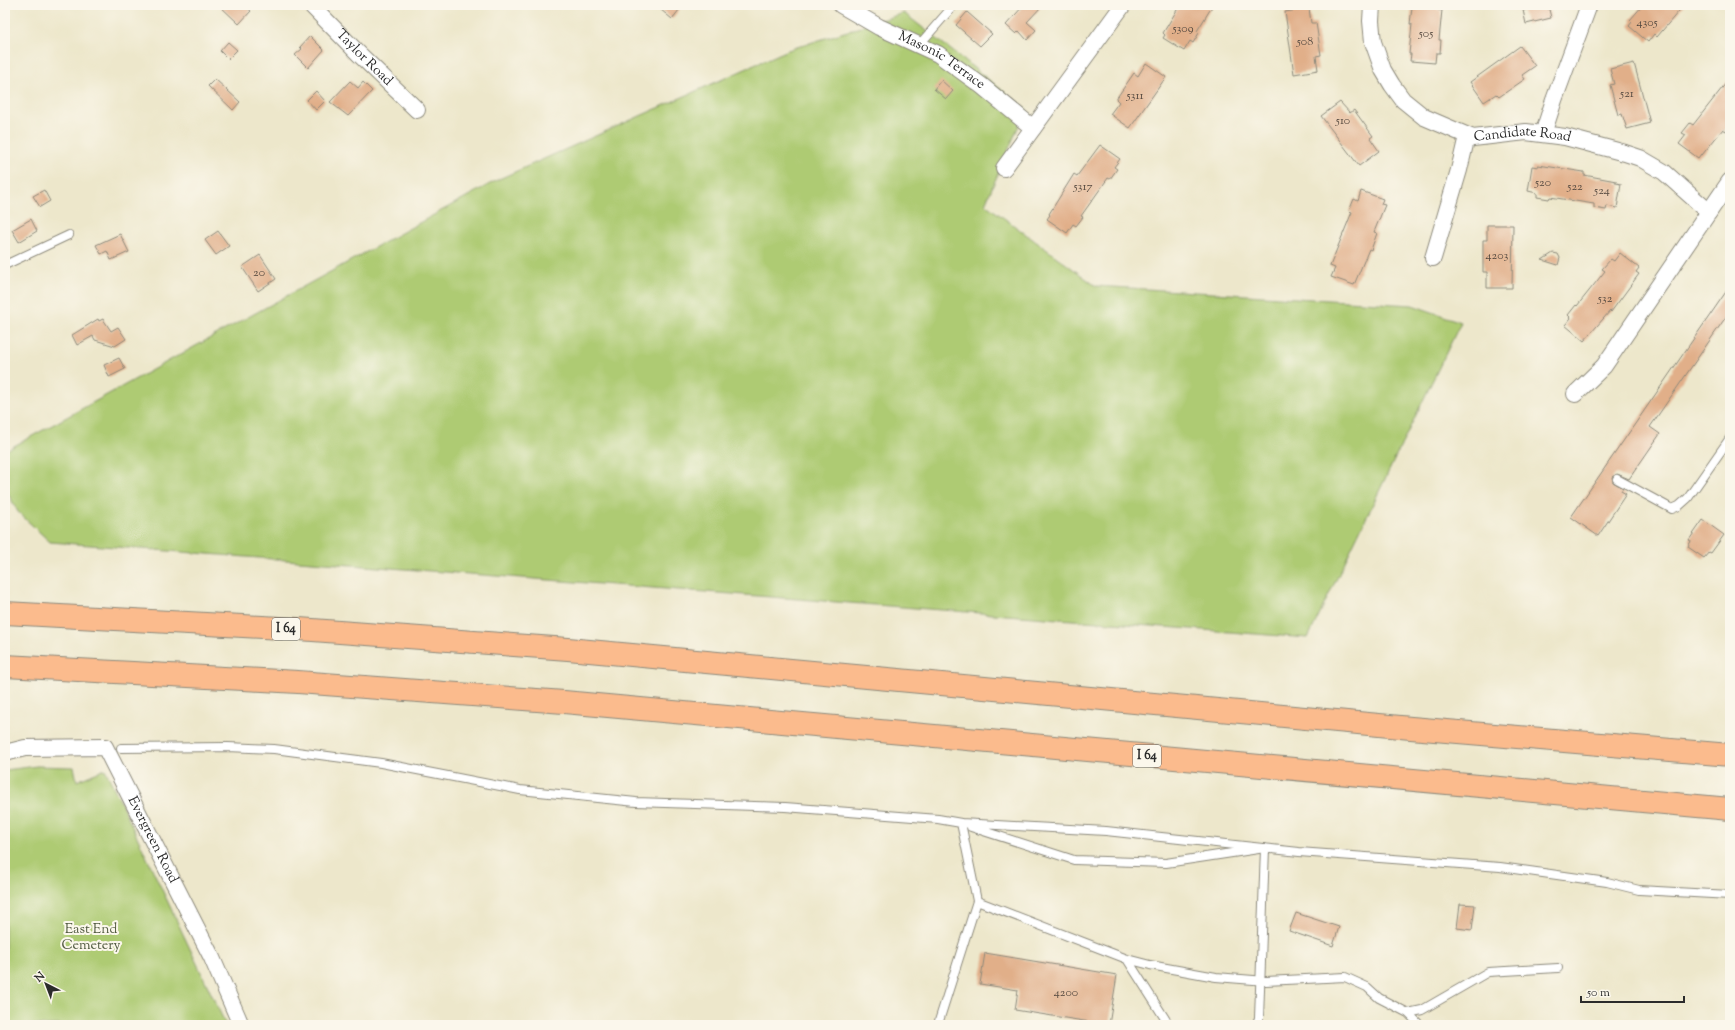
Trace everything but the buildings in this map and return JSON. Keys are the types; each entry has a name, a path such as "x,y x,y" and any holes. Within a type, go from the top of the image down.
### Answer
{"highway":[{"name":"I 64","path":"5,613 284,628 568,649 1403,727 1730,755"},
{"name":"I 64","path":"5,666 298,682 564,702 1730,809"}],"street":[{"name":"Taylor Road","path":"311,5 417,110"},
{"name":"Masonic Terrace","path":"841,5 879,27 938,54 1034,128"},
{"path":"1004,168 1123,5"},
{"name":"Candidate Road","path":"1372,5 1371,21 1373,42 1383,70 1403,100 1424,117 1473,138 1526,132 1543,134 1565,137 1640,158 1664,172 1709,212"},
{"path":"1543,134 1589,5"},
{"path":"1433,258 1459,170 1467,136"},
{"path":"1575,394 1604,366 1730,181"},
{"name":"Evergreen Road","path":"5,754 25,748 105,747 212,958 241,1025"}],"lane":[{"path":"919,45 954,5"},
{"path":"5,265 69,235"},
{"path":"1617,479 1672,509 1679,506 1688,498 1730,438"},
{"path":"121,748 220,747 274,749 381,763 520,790 636,802 785,807 938,819 961,824 1074,860 1166,863 1265,848"},
{"path":"961,824 1106,831 1299,852 1500,867 1607,882 1639,890 1730,895"},
{"path":"937,1024 977,901 961,824"},
{"path":"1256,1025 1259,1018 1265,848"},
{"path":"977,901 1127,959 1150,965 1216,977 1260,980 1344,977 1367,987 1379,998 1408,1013 1420,1025"},
{"path":"1127,959 1169,1025"},
{"path":"1408,1013 1422,1010 1488,972 1558,968"}],"green space":[{"path":"904,13 1026,109 985,204 1096,286 1412,305 1461,322 1308,638 50,542 18,512 5,488 5,451 499,179 788,50"},
{"name":"East End Cemetery","path":"37,766 74,767 77,781 105,769 226,1025 5,1025 5,770"}]}
